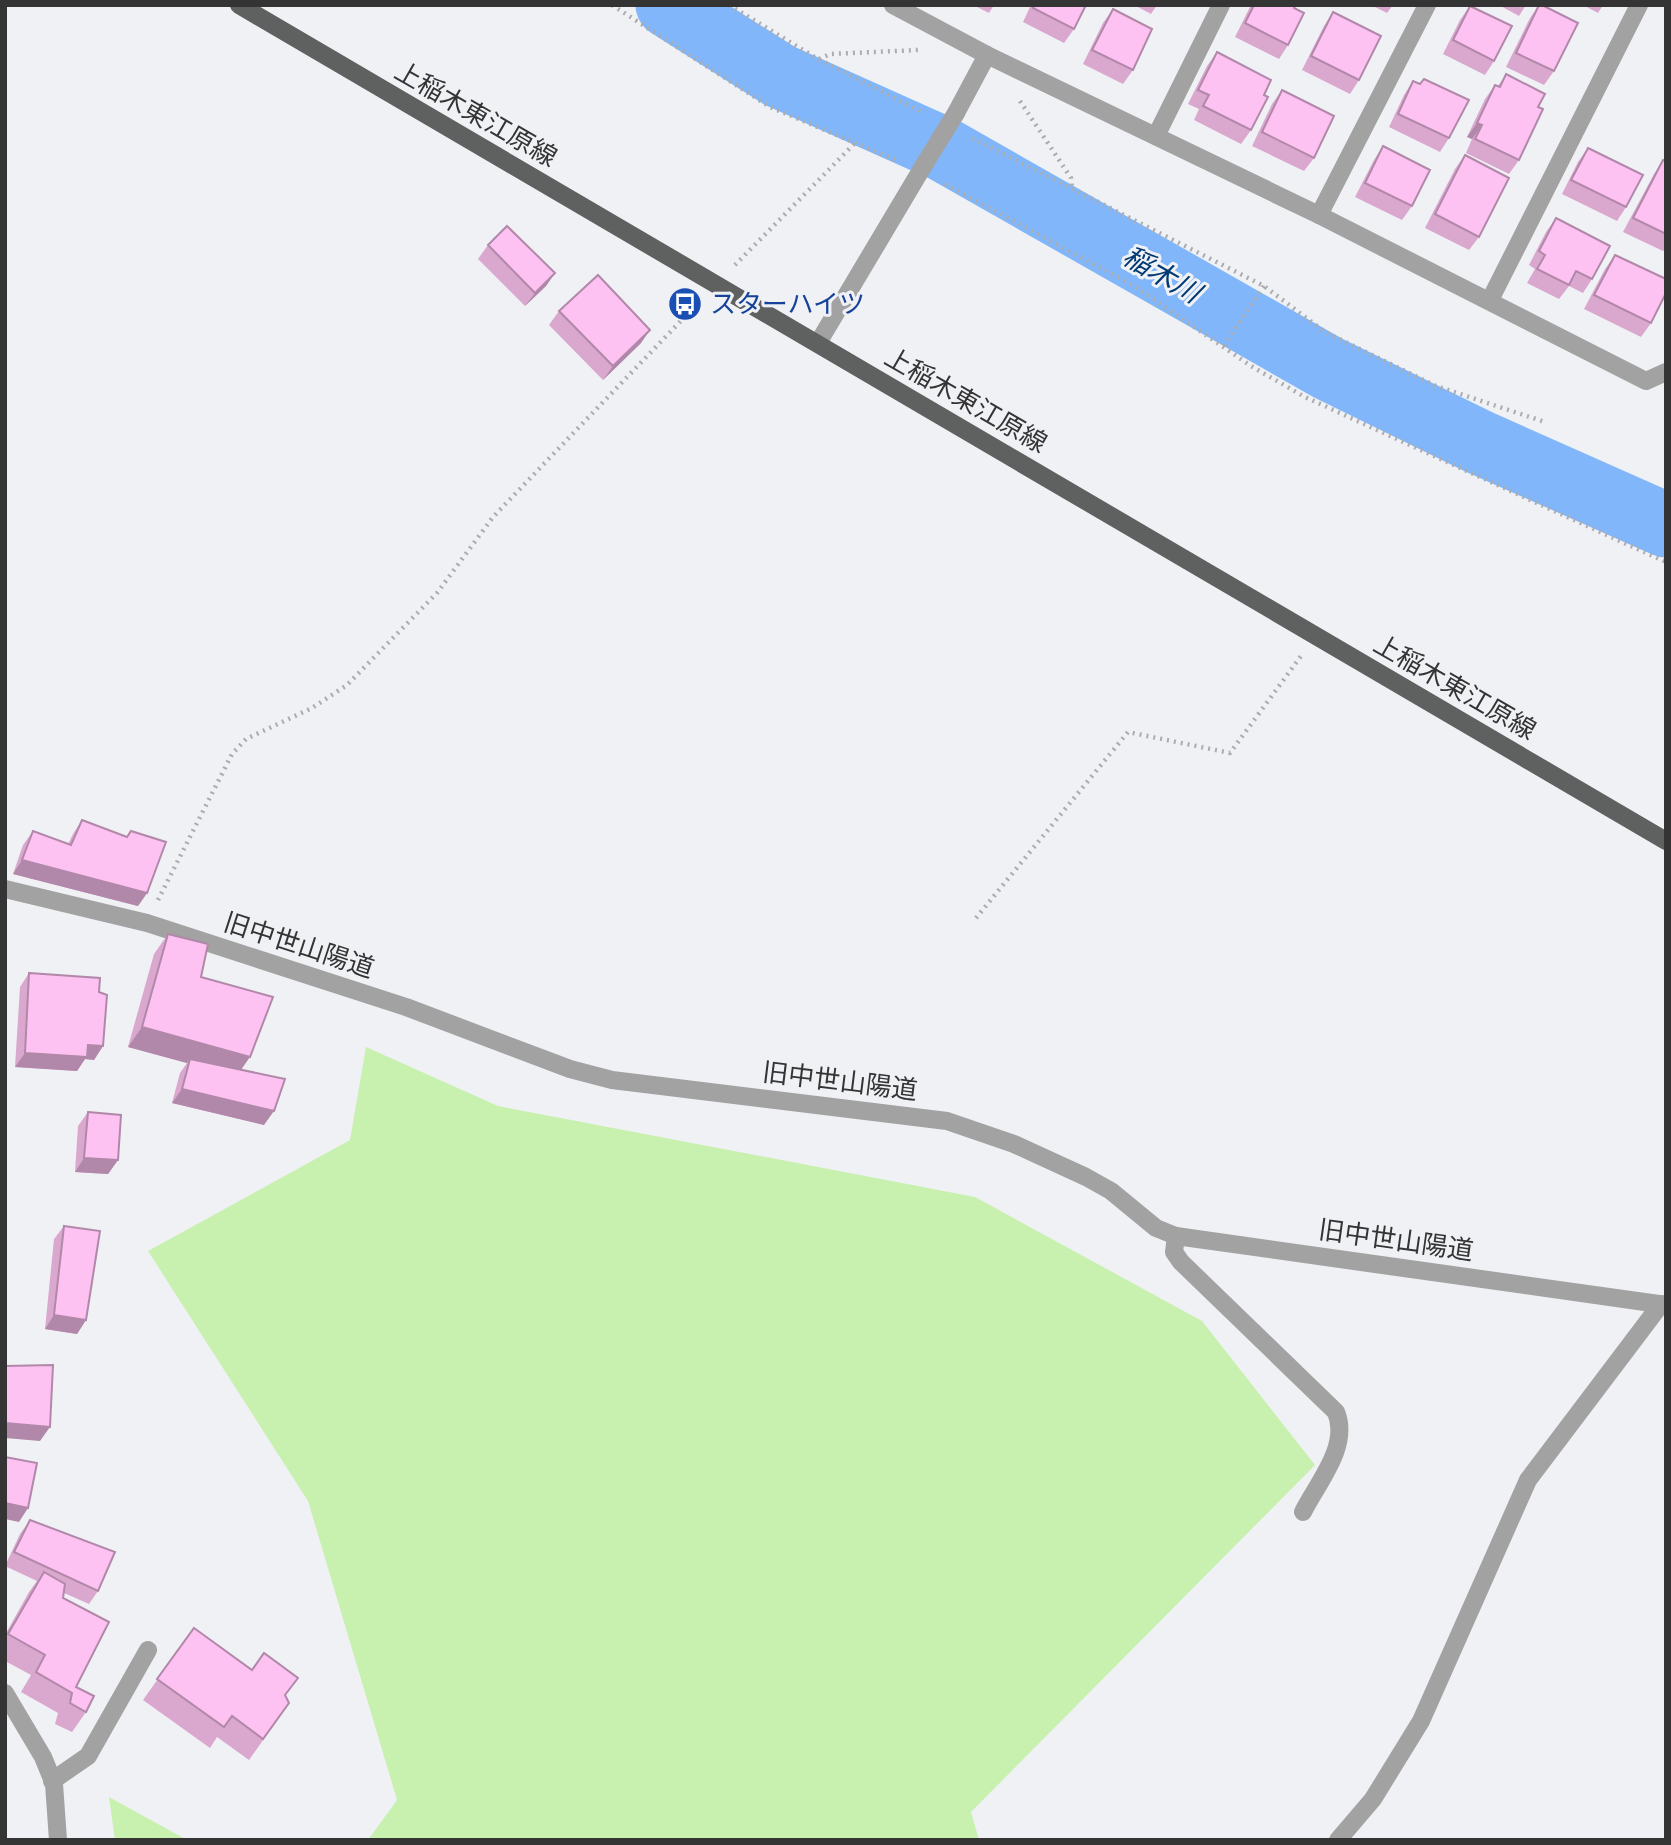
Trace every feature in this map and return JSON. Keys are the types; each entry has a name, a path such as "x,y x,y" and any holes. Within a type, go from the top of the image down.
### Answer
{"main road":[{"name":"上稲木東江原線","path":"239,5 1666,841"}],"street":[{"path":"893,5 987,55 1490,300 1646,381 1666,372"},
{"path":"1156,136 1221,5"},
{"path":"1319,215 1427,5"},
{"path":"1490,300 1639,5"},
{"path":"818,343 956,113 987,55"},
{"name":"旧中世山陽道","path":"5,889 147,923 406,1007 570,1069 612,1080 947,1121 1014,1144 1087,1177 1111,1191 1156,1228 1175,1236 1663,1304"},
{"path":"1175,1236 1174,1252 1181,1262 1336,1412 1341,1425 1341,1440 1303,1512"},
{"path":"1338,1840 1373,1798 1421,1721 1528,1480 1663,1304"},
{"path":"52,1781 88,1756 148,1650"},
{"path":"5,1693 43,1756 52,1781 58,1840"}],"path":[{"path":"612,5 770,107 923,168 1136,287 1251,366 1306,397 1666,562"},
{"path":"729,5 818,59 927,115"},
{"path":"818,59 831,54 931,50 952,36"},
{"path":"1020,70 1012,90 1071,178 1072,190"},
{"path":"963,134 1264,286 1325,331 1436,386 1545,422"},
{"path":"147,923 232,754 246,739 312,708 347,685 437,593 493,517 855,143"},
{"path":"1224,346 1264,286"},
{"path":"976,918 1128,732 1230,753 1315,636"}],"green space":[{"path":"366,1047 498,1106 975,1197 1202,1321 1315,1465 971,1812 979,1840 368,1840 397,1800 308,1501 148,1251 350,1140"},
{"path":"109,1797 187,1840 115,1840"}],"building":[{"path":"1034,5 1086,5 1074,29 1033,8"},
{"path":"1254,5 1295,5 1294,8 1304,13 1288,45 1245,23"},
{"path":"1539,5 1578,23 1554,71 1516,53"},
{"path":"1470,6 1512,26 1494,61 1453,40"},
{"path":"1113,9 1152,29 1133,70 1092,50"},
{"path":"1333,12 1381,36 1359,80 1311,56"},
{"path":"1217,52 1271,80 1264,95 1268,97 1251,130 1203,106 1209,95 1198,90"},
{"path":"1506,74 1545,94 1538,107 1543,109 1519,160 1475,139 1482,125 1477,123 1495,85 1500,87"},
{"path":"1424,79 1469,100 1449,138 1398,114 1413,81 1420,84"},
{"path":"1282,90 1334,116 1314,158 1262,132"},
{"path":"1383,146 1430,170 1412,206 1365,183"},
{"path":"1588,148 1643,175 1626,207 1571,180"},
{"path":"1465,155 1509,178 1479,237 1435,214"},
{"path":"1663,160 1666,161 1666,234 1633,218"},
{"path":"1556,218 1610,246 1592,279 1576,271 1569,285 1537,269 1545,255 1539,251"},
{"path":"507,226 555,273 535,293 488,245"},
{"path":"1615,255 1666,279 1666,293 1651,323 1594,295"},
{"path":"598,275 650,330 613,366 559,311"},
{"path":"82,820 127,837 131,831 166,842 147,893 22,860 33,831 71,845"},
{"path":"168,934 208,944 201,977 273,997 250,1057 142,1027"},
{"path":"29,973 100,978 99,992 107,995 103,1046 88,1045 87,1057 25,1053"},
{"path":"190,1059 285,1079 274,1111 182,1089"},
{"path":"88,1112 121,1115 118,1160 84,1158"},
{"path":"64,1226 100,1231 86,1320 54,1315"},
{"path":"53,1365 50,1427 5,1423 5,1366"},
{"path":"5,1457 37,1463 28,1508 5,1503"},
{"path":"30,1520 115,1552 98,1591 14,1552"},
{"path":"44,1572 65,1584 63,1598 109,1622 76,1687 94,1696 86,1712 70,1703 72,1693 36,1672 45,1655 8,1634"},
{"path":"194,1628 252,1670 264,1653 298,1678 285,1695 289,1703 263,1739 232,1716 224,1727 157,1679"}],"waterway":[{"name":"稲木川","path":"668,5 780,76 943,149 1328,368 1479,442 1666,525"}],"place":[{"name":"スターハイツ","path":"685,304"}]}
